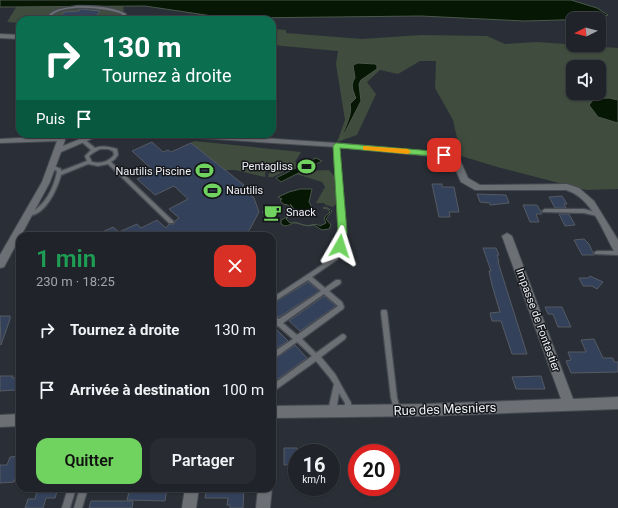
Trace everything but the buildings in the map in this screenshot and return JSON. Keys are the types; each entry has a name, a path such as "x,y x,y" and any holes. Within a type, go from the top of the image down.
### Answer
{"street":[{"path":"0,36 16,37"},
{"path":"0,141 38,138"},
{"path":"20,232 46,182 62,138"},
{"path":"57,151 88,138"},
{"path":"224,138 451,156 456,158 464,180 478,188 571,187 586,196 618,249"},
{"name":"Impasse de Fontastier","path":"507,236 569,405"},
{"path":"0,264 16,239"},
{"name":"Rue des Mesniers","path":"276,412 397,411 618,403"},
{"path":"0,421 16,420"},
{"path":"189,508 191,492"},
{"path":"263,508 265,492"}],"lane":[{"path":"49,16 51,13 62,9 104,8 118,10 124,14 123,16"},
{"path":"80,138 94,150"},
{"path":"276,298 336,258 342,238 336,146"},
{"path":"28,215 37,213 42,208 59,174 88,162 99,164 108,162 115,158 116,152 115,150 103,148 94,150 87,156 88,162"},
{"path":"108,162 171,222"},
{"path":"52,167 59,170 59,174"},
{"path":"545,211 584,211 597,214"},
{"path":"598,253 618,253"},
{"path":"276,354 341,307 340,304 308,277"},
{"path":"276,325 338,282"},
{"path":"384,312 394,398 397,411"},
{"path":"276,320 333,376 348,403 348,411"},
{"path":"276,386 343,337"},
{"path":"332,411 337,384"},
{"path":"66,508 71,492"},
{"path":"78,508 83,492"}],"shaded area":[{"path":"0,0 571,0 597,8 603,12 566,12 566,20 524,21 421,16 276,17 276,16 212,16 145,6 0,7"},
{"path":"123,5 124,16 16,16 16,23 7,22 17,6"},
{"path":"276,29 286,30 286,33 362,39 421,35 487,36 505,44 538,42 566,44 566,52 606,52 606,47 618,48 618,189 586,190 461,156 453,120 435,88 436,61 420,61 398,74 380,70 367,82 376,94 357,135 337,142 345,120 336,64 338,51 276,45"},
{"path":"358,63 375,64 377,65 377,69 361,80 359,84 361,101 341,140 350,113 350,104 356,98 352,88 355,78 353,65"},
{"path":"606,98 618,100 618,123 598,117 589,105 593,100 606,100"},
{"name":"Nautilis","path":"194,141 301,152 295,162 300,165 295,168 292,167 273,177 268,177 270,171 265,172 265,177 235,170 225,170 191,143"},
{"name":"Pentagliss","path":"316,158 322,161 281,182 276,178"},
{"path":"329,170 334,176 336,204 333,207 324,203 316,203 325,187 322,182 296,174 304,171"},
{"path":"300,189 312,189 309,202 314,211 299,215 290,204 294,211 286,219 290,223 296,222 306,225 316,224 320,226 326,223 324,218 330,212 328,209 323,208 326,207 332,211 326,219 331,225 329,229 322,230 314,225 307,226 297,223 287,226 281,224 281,220 287,217 292,210 288,205 283,204 280,200 282,199 278,197"}],"slow traffic":[{"path":"366,148 408,152"}],"place":[{"name":"Pentagliss","path":"306,166"},
{"name":"Nautilis Piscine","path":"204,171"},
{"name":"Nautilis","path":"213,190"},
{"name":"Snack","path":"273,212"}],"route":[{"path":"340,246 342,232 336,146 444,155"}]}
